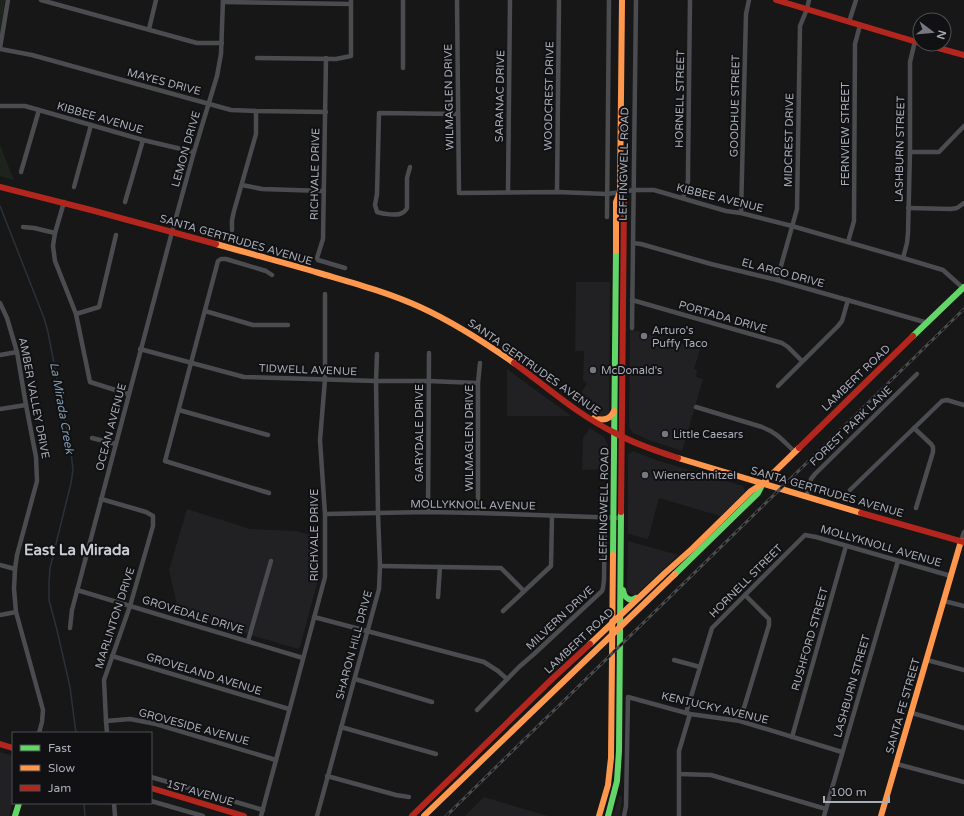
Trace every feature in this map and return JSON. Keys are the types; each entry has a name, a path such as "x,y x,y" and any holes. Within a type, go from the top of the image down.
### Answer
{"main road":[{"name":"LEFFINGWELL ROAD","path":"599,816 607,792 611,768 616,202 620,192 622,0"},
{"path":"776,0 912,40"},
{"path":"952,52 964,55"},
{"name":"SANTA GERTRUDES AVENUE","path":"0,187 64,202 172,232 365,286 399,298 437,315 461,328 499,352 584,415 622,437 668,456 963,542"},
{"name":"LEFFINGWELL ROAD","path":"608,816 615,790 619,766 624,202 620,192"},
{"name":"LAMBERT ROAD","path":"412,816 552,679 692,549 751,491 762,484 964,288"},
{"path":"584,415 599,420 605,420 612,416 615,408"},
{"name":"LAMBERT ROAD","path":"424,816 758,493 762,484"},
{"name":"SANTA FE STREET","path":"884,815 897,764 951,576 963,542"},
{"path":"621,582 624,596 629,600 634,599 650,587"},
{"path":"586,660 603,648 606,647 613,650"},
{"path":"0,744 12,748"},
{"name":"1ST AVENUE","path":"152,788 244,816"},
{"path":"15,816 19,804"}],"street":[{"path":"0,49 8,0"},
{"path":"41,0 197,43 222,43"},
{"path":"149,29 156,0"},
{"path":"403,0 403,68"},
{"name":"WILMAGLEN DRIVE","path":"457,0 459,193"},
{"name":"SARANAC DRIVE","path":"508,192 510,0"},
{"name":"WOODCREST DRIVE","path":"557,192 559,0"},
{"name":"LEFFINGWELL ROAD","path":"607,217 609,0"},
{"name":"LEFFINGWELL ROAD","path":"632,328 636,0"},
{"name":"HORNELL STREET","path":"683,198 688,182 690,0"},
{"name":"GOODHUE STREET","path":"741,213 746,14 749,0"},
{"name":"MIDCREST DRIVE","path":"777,280 797,209 800,26 809,0"},
{"path":"849,22 856,0"},
{"path":"222,1 351,2 351,56 336,59 257,58"},
{"name":"LEMON DRIVE","path":"172,232 217,76 222,43 222,1"},
{"name":"FERNVIEW STREET","path":"848,242 854,221 855,44 860,26"},
{"name":"MAYES DRIVE","path":"0,49 32,55 231,110 326,112"},
{"name":"LASHBURN STREET","path":"903,258 907,243 910,152 910,62 914,52"},
{"name":"RICHVALE DRIVE","path":"326,58 322,239 317,258 322,262 345,268"},
{"name":"KIBBEE AVENUE","path":"0,106 25,106 142,140 194,152"},
{"path":"21,172 39,110"},
{"path":"232,230 232,220 256,134 256,111"},
{"path":"410,167 407,178 407,208 400,214 382,214 377,212 375,205 377,194 379,113 458,114"},
{"path":"74,188 92,125"},
{"path":"910,152 939,152 964,126"},
{"path":"125,202 142,140"},
{"path":"242,185 262,189 324,191"},
{"name":"KIBBEE AVENUE","path":"459,193 557,192 607,194 634,190 654,190 792,226 943,270 964,288"},
{"path":"64,202 55,233 53,246 55,261 76,314 90,382 128,394"},
{"path":"908,208 951,209 957,208 964,203"},
{"path":"23,227 55,233"},
{"name":"OCEAN AVENUE","path":"70,628 72,610 77,590 172,232"},
{"path":"76,314 99,307 116,235"},
{"name":"EL ARCO DRIVE","path":"633,243 777,280 928,323"},
{"path":"269,493 165,461 218,261 226,259 266,271 272,275"},
{"name":"RICHVALE DRIVE","path":"261,816 324,577 325,514 320,440 325,379 325,294"},
{"name":"PORTADA DRIVE","path":"632,300 782,343 802,361"},
{"path":"778,386 838,326 842,321 848,300"},
{"name":"AMBER VALLEY DRIVE","path":"0,303 7,318 16,352 36,457 37,481 17,555 14,589 16,612 43,710 39,732"},
{"path":"205,311 253,324 288,325"},
{"name":"TIDWELL AVENUE","path":"140,349 191,364 244,377 478,382"},
{"path":"0,355 16,352"},
{"name":"SHARON HILL DRIVE","path":"317,816 379,589 380,566 376,381 377,354"},
{"name":"GARYDALE DRIVE","path":"428,354 428,512"},
{"name":"WILMAGLEN DRIVE","path":"478,513 478,382 480,363"},
{"name":"FOREST PARK LANE","path":"806,497 815,474 917,374"},
{"path":"850,490 942,401 947,400 964,405"},
{"path":"0,409 26,405"},
{"path":"696,407 772,431 795,452"},
{"path":"179,410 268,435"},
{"path":"914,428 933,447 933,452 916,508"},
{"path":"92,438 116,444"},
{"name":"MARLINTON DRIVE","path":"101,499 146,512 153,516 153,526 130,606 104,680 107,732"},
{"name":"MOLLYKNOLL AVENUE","path":"325,514 428,512 622,518"},
{"path":"504,611 551,566 552,516"},
{"name":"MILVERN DRIVE","path":"477,710 519,667 604,588 605,517"},
{"path":"963,542 964,532"},
{"name":"HORNELL STREET","path":"679,816 680,751 688,713 712,628 805,535"},
{"name":"MOLLYKNOLL AVENUE","path":"805,535 816,536 951,576"},
{"name":"RUSHFORD STREET","path":"792,737 846,546"},
{"path":"248,641 271,561"},
{"name":"LASHBURN STREET","path":"824,816 898,561"},
{"path":"0,565 15,569"},
{"path":"380,566 502,568 524,591"},
{"path":"438,597 440,567"},
{"name":"GROVEDALE DRIVE","path":"77,590 303,658"},
{"path":"740,721 769,625 769,619 767,616 746,595"},
{"path":"944,601 964,606"},
{"path":"0,615 16,612"},
{"path":"314,617 484,662 498,671 507,680"},
{"name":"GROVELAND AVENUE","path":"112,656 289,709"},
{"path":"674,660 700,668"},
{"path":"927,660 964,670"},
{"path":"354,679 432,702"},
{"name":"KENTUCKY AVENUE","path":"624,816 626,806 628,697 688,713 740,721 842,752"},
{"path":"912,713 964,728"},
{"name":"GROVESIDE AVENUE","path":"106,721 130,719 141,720 276,760"},
{"path":"341,727 436,754"},
{"path":"897,764 964,782"},
{"path":"679,774 711,775 826,809"},
{"path":"327,776 409,797"},
{"path":"152,777 263,810"},
{"path":"152,801 203,816"},
{"path":"114,804 115,816"}],"shaded area":[{"path":"0,0 5,0 0,36"},
{"path":"0,145 14,180 0,176"},
{"path":"576,282 610,282 609,413 606,417 602,417 577,401 587,383 583,380 584,351 575,351"},
{"path":"630,329 700,349 694,369 697,370 696,377 703,379 682,451 633,433 629,427"},
{"path":"507,369 571,416 507,416"},
{"path":"590,428 604,437 608,445 608,469 582,470 583,438"},
{"path":"633,451 656,460 743,486 745,492 720,516 659,498 648,539 628,534 628,454"},
{"path":"187,509 250,529 296,531 318,537 319,576 300,647 298,649 179,614 169,570"},
{"path":"628,541 678,555 635,596 627,592"},
{"path":"0,752 12,756 12,804 9,816 0,816"},
{"path":"619,796 622,796 620,816 613,816"},
{"path":"484,797 548,816 465,816"}],"waterway":[{"name":"La Mirada Creek","path":"0,206 44,318 71,452 73,470 50,568 49,600 70,687 76,732"},
{"name":"La Mirada Creek","path":"84,804 85,816"}],"railway":[{"path":"446,816 964,309"}],"traffic: fast":[{"path":"613,555 616,251"},
{"path":"913,336 964,287"},
{"path":"675,574 758,493 762,485"},
{"path":"608,816 617,781 619,751 621,512"},
{"path":"623,590 628,599 632,600 636,598"},
{"path":"15,816 19,804"}],"traffic: slow":[{"path":"616,251 616,202 620,192 622,0"},
{"path":"216,244 383,292 432,313 456,326 514,363"},
{"path":"594,418 606,419 614,411"},
{"path":"590,644 692,549 751,491 762,484 799,448"},
{"path":"678,458 861,513"},
{"path":"881,816 961,541"},
{"path":"599,816 608,785 611,758 613,555"},
{"path":"424,816 675,574"}],"traffic: jam":[{"path":"776,0 912,41"},
{"path":"952,52 964,55"},
{"path":"0,187 216,244"},
{"path":"620,192 624,202 621,512"},
{"path":"799,448 913,336"},
{"path":"514,363 575,409 601,426 638,444 678,458"},
{"path":"861,513 964,542"},
{"path":"412,816 552,679 590,644"},
{"path":"0,744 12,748"},
{"path":"152,788 244,816"}],"place":[{"name":"Arturo's Puffy Taco","path":"644,336"},
{"name":"McDonald's","path":"593,370"},
{"name":"Little Caesars","path":"665,434"},
{"name":"Wienerschnitzel","path":"645,475"}],"district":[{"name":"East La Mirada","path":"77,550"}]}
